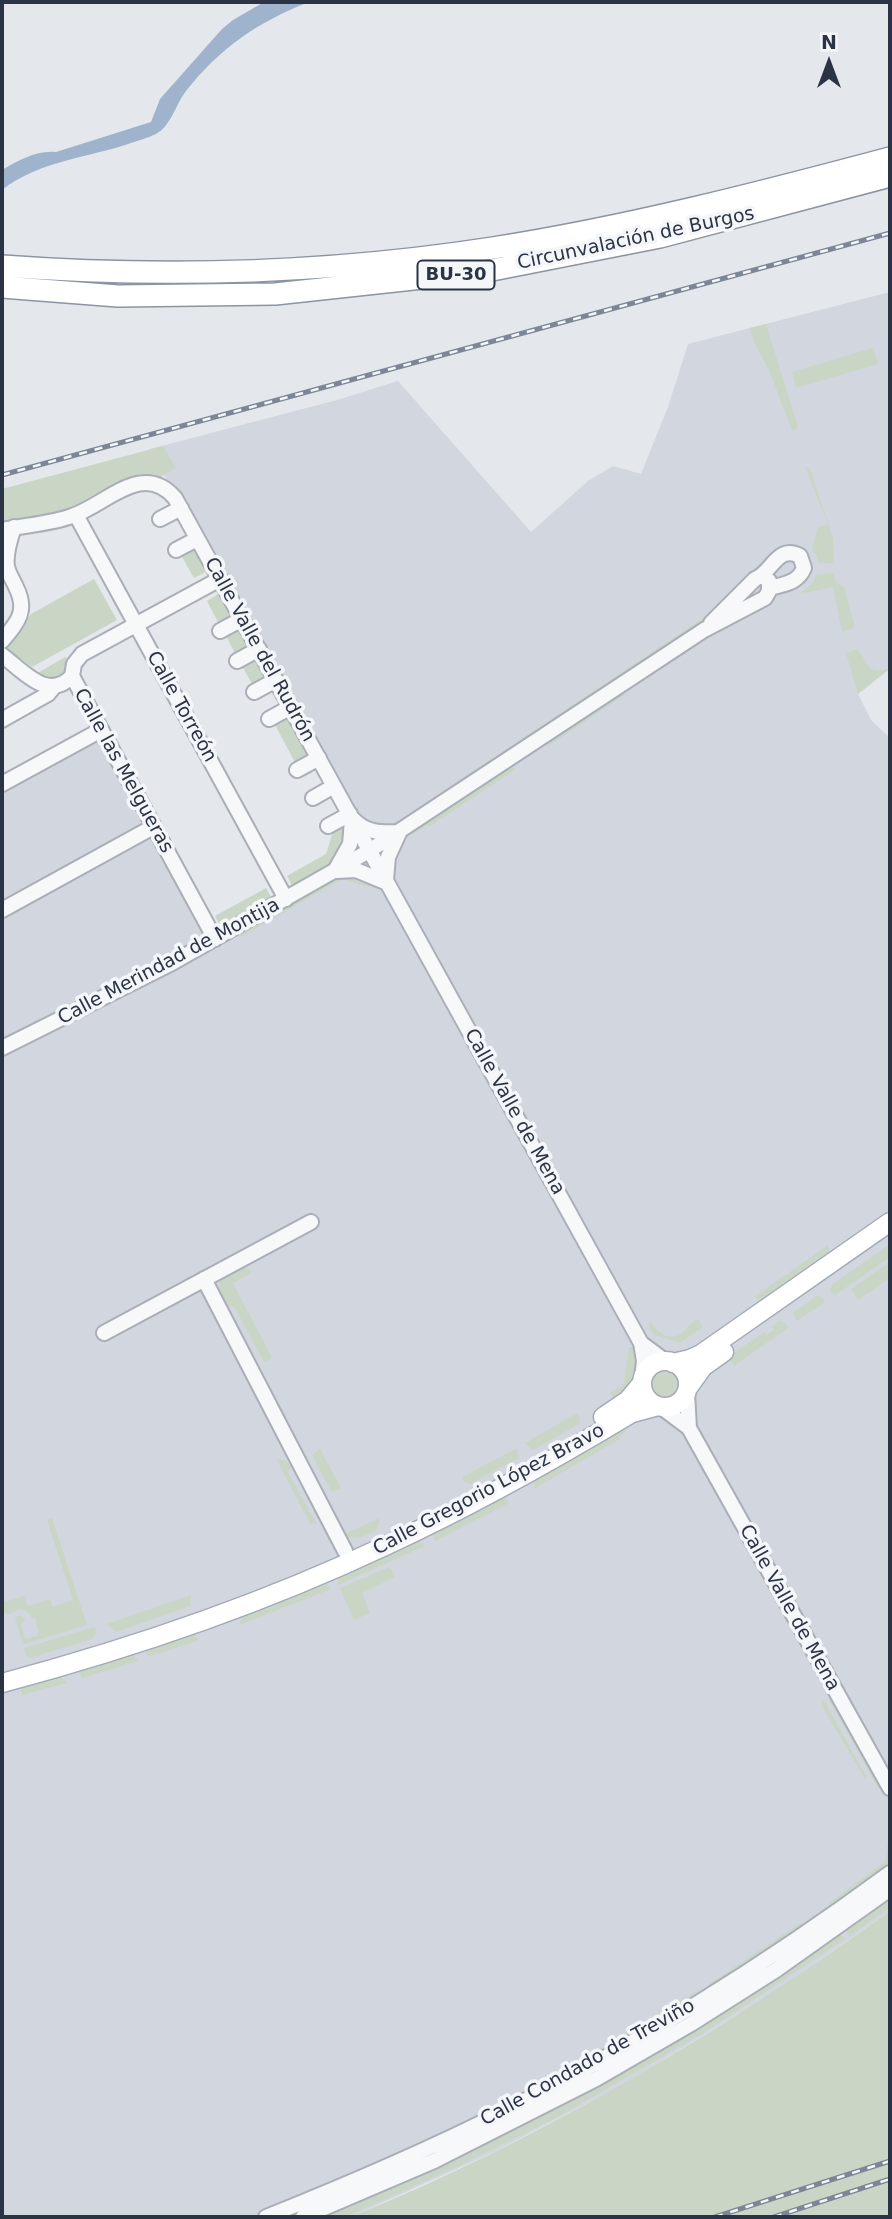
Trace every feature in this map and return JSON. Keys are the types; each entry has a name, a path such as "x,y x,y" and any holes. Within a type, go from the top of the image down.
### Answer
{"highway":[{"path":"785,195 890,149"},
{"name":"Circunvalación de Burgos","path":"7,287 118,296 275,294 487,271 660,237 890,158"},
{"name":"Circunvalación de Burgos","path":"2,266 133,273 239,271 446,254 580,233 890,176"},
{"path":"785,195 845,198 890,187"}],"main road":[{"path":"890,1222 701,1354 690,1359 658,1362 649,1367 642,1381 644,1395 659,1407 677,1404 708,1363 890,1236"},
{"path":"669,1362 685,1373 687,1390"},
{"name":"Calle Gregorio López Bravo","path":"2,1672 202,1609 423,1516 529,1460 622,1405 635,1393 642,1381"},
{"name":"Calle Gregorio López Bravo","path":"2,1683 138,1643 229,1612 317,1576 386,1546 477,1501 632,1413 659,1407"}],"street":[{"name":"Calle Valle del Rudrón","path":"76,515 132,485 150,482 169,491 181,508 369,851"},
{"path":"160,519 181,508"},
{"path":"2,641 22,609 22,599 7,566 8,528 76,515"},
{"name":"Calle Torreón","path":"76,515 286,899"},
{"path":"176,550 197,539"},
{"path":"72,676 74,664 82,654 220,579"},
{"name":"Calle Merindad de Montija","path":"2,1048 215,939 369,851 708,627 758,602 767,595 766,582"},
{"path":"220,631 242,619"},
{"path":"237,661 259,649"},
{"name":"Calle las Melgueras","path":"2,655 40,683 53,688 72,676 215,939"},
{"path":"254,692 276,680"},
{"path":"2,720 48,694 53,688"},
{"path":"269,719 291,707"},
{"path":"2,784 101,730"},
{"path":"297,770 319,758"},
{"path":"313,798 334,786"},
{"path":"334,871 356,870 385,882 388,857 401,831 374,831 364,828 351,816"},
{"path":"328,826 351,816"},
{"path":"334,871 342,862 350,844 351,816"},
{"path":"2,910 153,827"},
{"name":"Calle Valle de Mena","path":"369,851 641,1343 644,1361 642,1381"},
{"path":"104,1333 311,1222"},
{"name":"Calle Gregorio López Bravo","path":"204,1279 345,1551"},
{"name":"Calle Valle de Mena","path":"641,1343 669,1362"},
{"name":"Calle Valle de Mena","path":"687,1390 689,1427 890,1788"},
{"name":"Calle Valle de Mena","path":"659,1407 689,1427"},
{"name":"Calle Condado de Treviño","path":"266,2217 396,2163 476,2126 603,2059 767,1960 890,1872"},
{"name":"Calle Condado de Treviño","path":"303,2217 434,2161 643,2053 754,1983 890,1889"}],"shaded area":[{"path":"890,292 890,669 858,694 871,720 890,738 890,1911 774,1992 627,2082 494,2152 351,2217 2,2217 2,784 101,730 215,939 369,851 150,449 337,400 398,381 531,532 588,481 613,466 641,474 668,407 688,344"}],"green space":[{"path":"766,324 797,429 792,430 769,370 754,342 750,328"},
{"path":"873,348 878,364 796,388 792,372"},
{"path":"163,446 176,468 161,477 142,474 131,477 66,511 2,524 2,489"},
{"path":"805,466 810,469 833,538 834,564 818,562 812,550 818,527 828,524"},
{"path":"196,547 208,571 194,578 181,555"},
{"path":"751,572 753,576 706,622 402,823 400,820 705,617"},
{"path":"833,573 836,582 844,587 854,624 853,628 842,632 833,587 799,594 813,583 816,575"},
{"path":"94,579 117,620 32,667 6,648 31,614"},
{"path":"220,593 233,617 219,624 207,601"},
{"path":"240,628 250,647 236,655 226,636"},
{"path":"858,650 873,670 890,668 858,694 846,653"},
{"path":"65,657 72,662 64,677 48,682 36,674"},
{"path":"257,658 267,678 253,686 242,666"},
{"path":"620,693 626,694 548,746 549,740"},
{"path":"288,714 312,757 297,766 274,723"},
{"path":"509,767 516,769 430,826 411,835 409,833"},
{"path":"346,821 345,844 331,865 295,885 291,884 287,876 326,854 332,829"},
{"path":"352,874 381,887 377,889 342,879 241,937 243,931 328,882"},
{"path":"266,888 271,897 268,903 221,927 215,916"},
{"path":"890,1244 890,1257 834,1296 830,1290 833,1284"},
{"path":"828,1245 830,1255 763,1301 754,1297"},
{"path":"890,1262 890,1278 858,1300 851,1289"},
{"path":"240,1267 249,1269 251,1273 233,1283 272,1358 264,1362 235,1308 231,1305 224,1306 219,1291 223,1278"},
{"path":"816,1296 820,1296 825,1302 797,1321 793,1313"},
{"path":"695,1320 699,1320 703,1327 680,1343 654,1335 648,1324 651,1322 660,1333 673,1337 682,1333"},
{"path":"779,1321 785,1323 788,1328 734,1366 731,1355 764,1332 766,1335 774,1330 772,1327"},
{"path":"636,1345 636,1380 615,1401 610,1393 624,1384 629,1348"},
{"path":"665,1372 675,1376 679,1386 675,1396 665,1400 655,1396 651,1386 655,1376"},
{"path":"577,1413 579,1424 535,1449 532,1450 525,1443"},
{"path":"623,1426 626,1432 620,1439 535,1488 533,1481 536,1477"},
{"path":"517,1448 518,1458 470,1484 464,1482 462,1477"},
{"path":"320,1449 341,1488 332,1492 312,1455"},
{"path":"276,1459 286,1461 291,1467 288,1472 316,1523 311,1525"},
{"path":"504,1496 509,1503 435,1541 433,1536 436,1530"},
{"path":"52,1518 87,1625 23,1644 15,1619 19,1615 25,1619 21,1625 25,1639 37,1636 39,1632 35,1618 20,1609 5,1613 2,1603 24,1596 28,1606 50,1599 53,1607 73,1600 47,1520"},
{"path":"380,1518 377,1530 369,1534 352,1538 344,1534"},
{"path":"417,1540 425,1546 338,1585 339,1575"},
{"path":"390,1567 395,1577 362,1593 370,1613 354,1620 340,1588"},
{"path":"322,1582 331,1589 240,1625 241,1613"},
{"path":"191,1595 190,1606 116,1632 107,1624"},
{"path":"95,1627 96,1633 92,1639 30,1658 26,1655 24,1648"},
{"path":"192,1632 199,1640 148,1657 148,1647"},
{"path":"133,1653 138,1661 82,1678 82,1668"},
{"path":"58,1674 67,1683 22,1695 24,1685"},
{"path":"828,1698 832,1698 881,1784 878,1788"},
{"path":"823,1699 867,1778 865,1779 821,1704"},
{"path":"890,1830 890,1861 887,1865 831,1907 829,1903 885,1862"},
{"path":"890,1897 890,1907 850,1936 845,1929"},
{"path":"890,1911 890,2217 351,2217 493,2153 630,2080 762,1999"},
{"path":"802,1922 802,1928 713,1986 708,1985"},
{"path":"840,1933 845,1939 705,2032 561,2115 459,2166 344,2217 321,2217 478,2147 555,2109 630,2067"},
{"path":"697,1991 696,1997 600,2053 595,2051"}],"water":[{"path":"264,2 309,2 257,27 213,61 186,91 169,120 156,134 47,166 16,180 2,190 2,170 22,159 35,154 56,152 151,122 160,99 222,29"}],"railway":[{"path":"2,475 890,233"},
{"path":"715,2217 890,2161"},
{"path":"774,2217 890,2179"}]}
